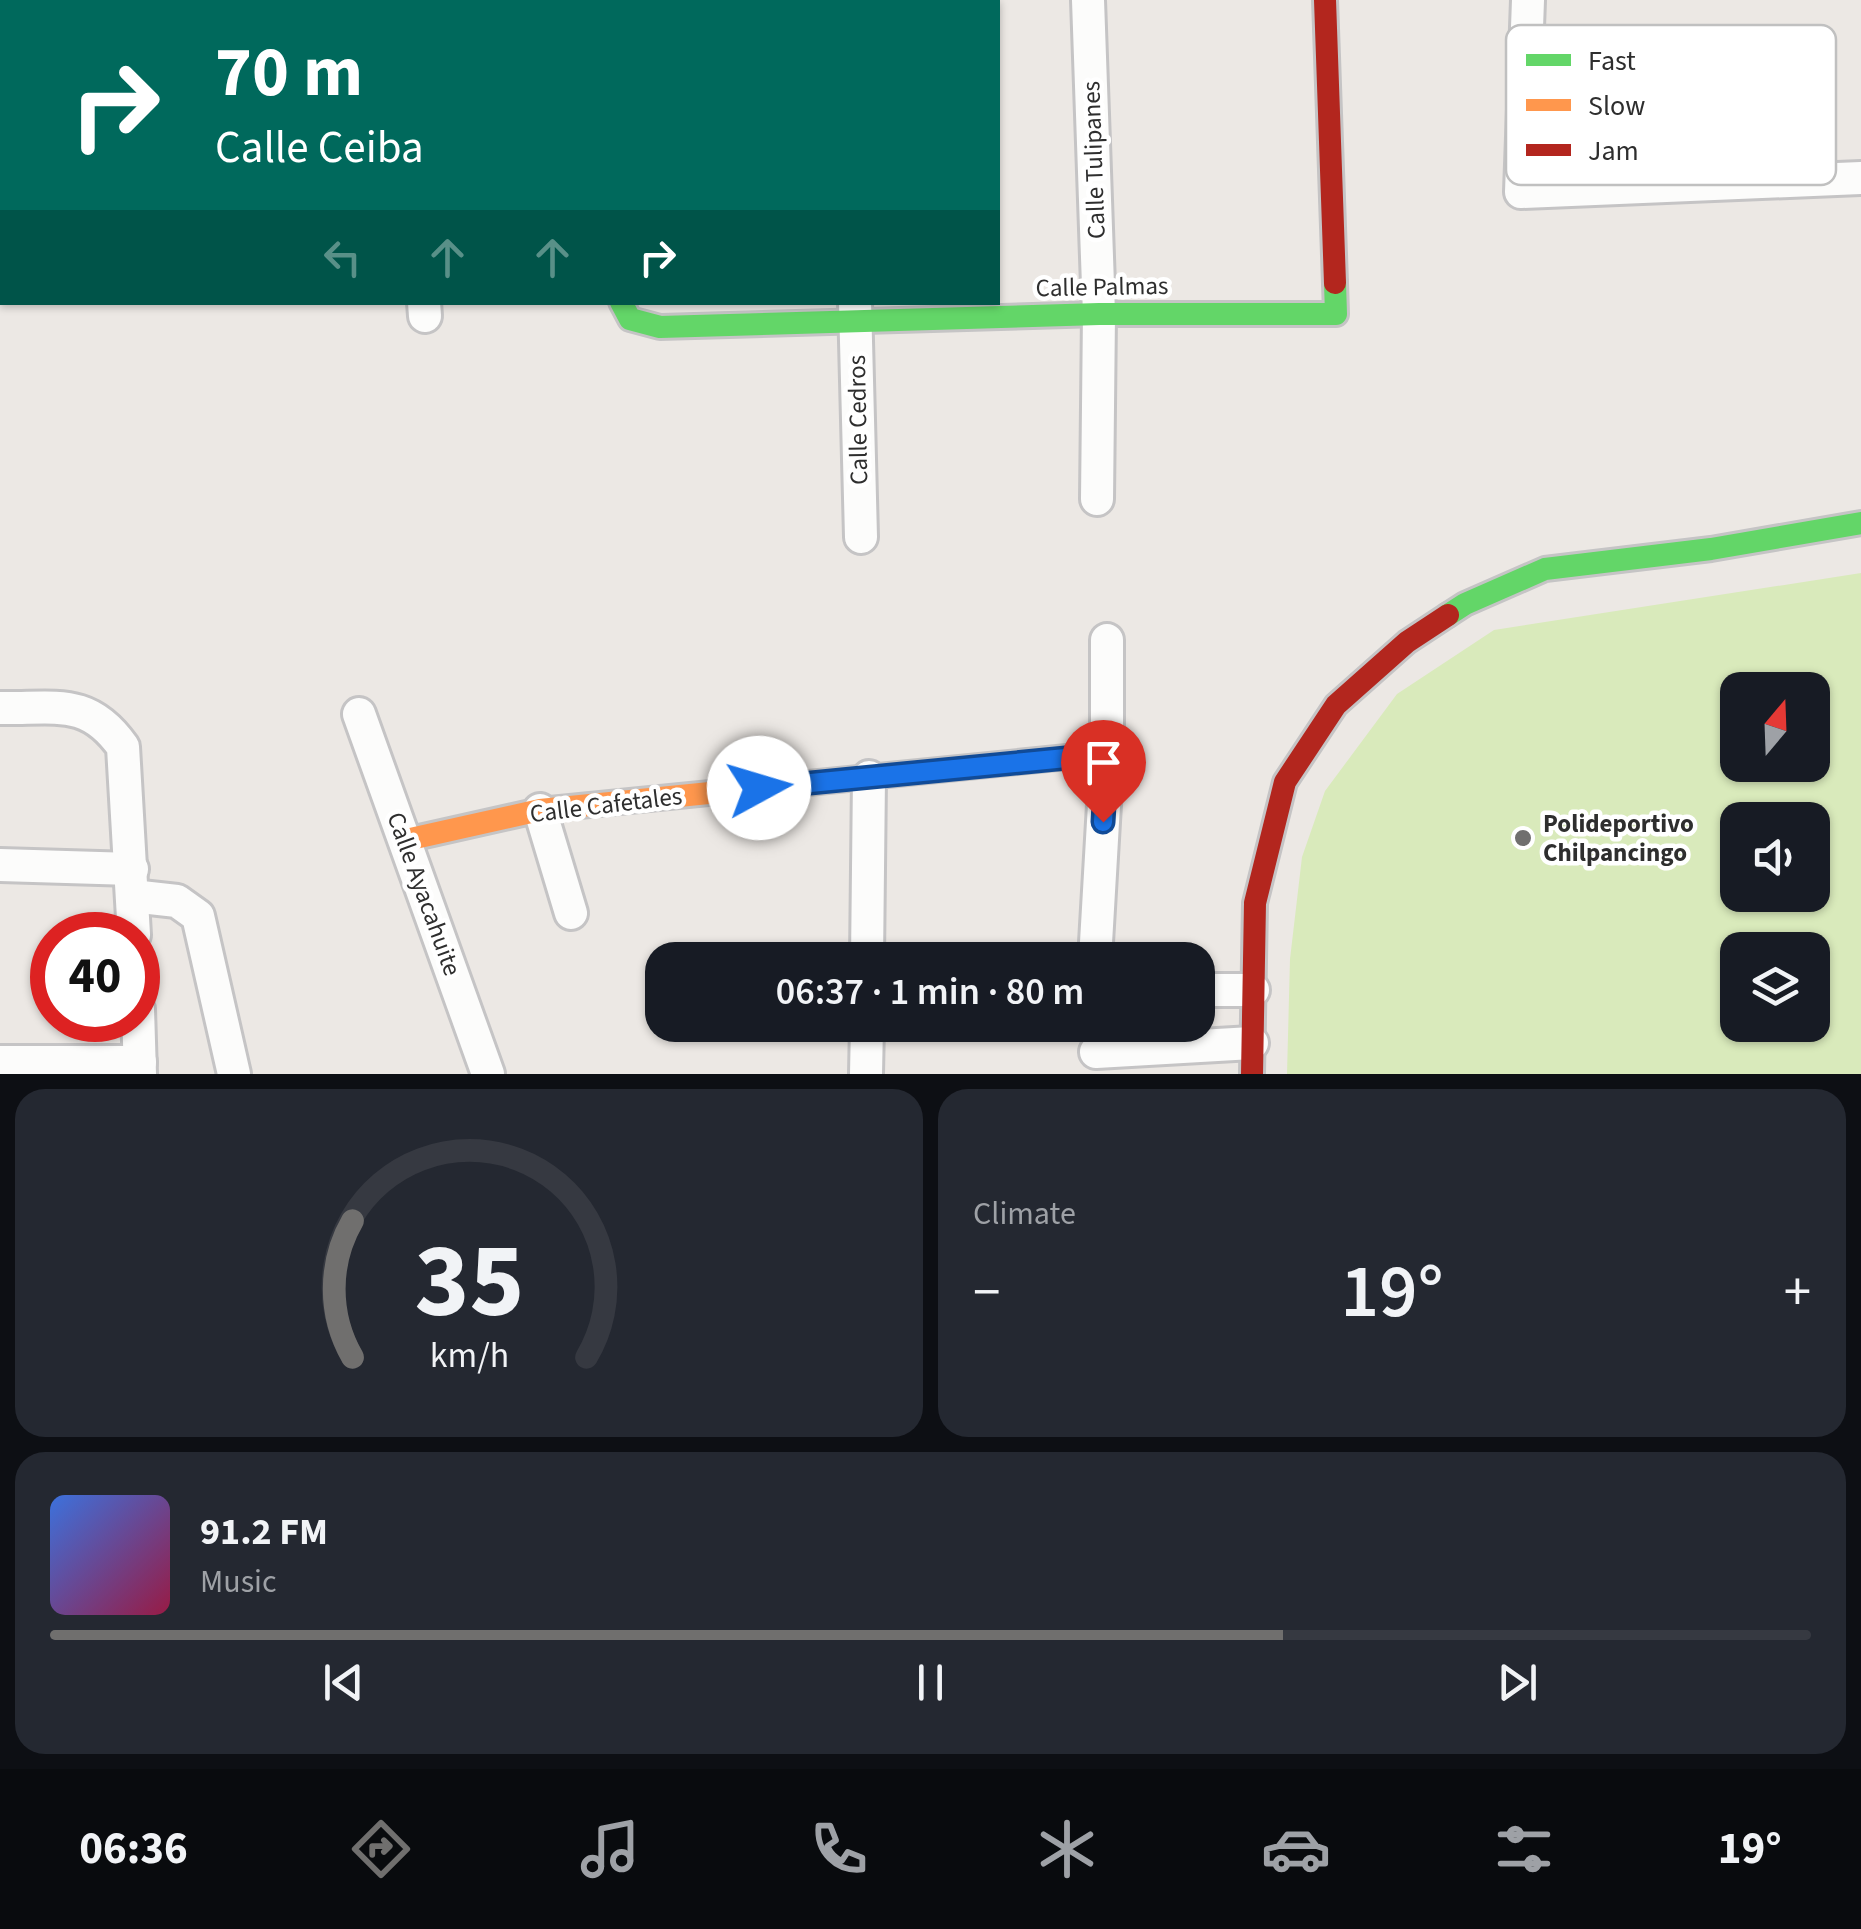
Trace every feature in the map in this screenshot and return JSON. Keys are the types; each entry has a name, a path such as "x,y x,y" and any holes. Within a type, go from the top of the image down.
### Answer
{"street":[{"name":"Calle Tulipanes","path":"1088,0 1099,314 1097,499"},
{"name":"Calle Palmas","path":"626,311 660,327 856,312 1336,314 1325,0"},
{"path":"1527,25 1528,0"},
{"path":"1836,179 1861,178"},
{"path":"1521,185 1521,192 1691,185"},
{"name":"Calle Cedros","path":"856,312 861,537"},
{"path":"1096,1050 1252,1058 1254,904 1285,782 1336,705 1407,642 1465,604 1546,569 1710,550 1861,523"},
{"path":"1096,942 1107,754 1107,640"},
{"path":"0,708 81,710 108,727 122,747 133,912"},
{"name":"Calle Ayacahuite","path":"359,714 488,1074"},
{"name":"Calle Cafetales","path":"406,840 540,810 1107,754"},
{"path":"867,942 868,778"},
{"path":"540,810 571,912"},
{"path":"0,866 132,882 177,901 198,916 234,1074"},
{"path":"1215,990 1253,990"},
{"path":"0,1062 140,1068 139,1042"},
{"path":"866,1074 867,1042"}],"green space":[{"name":"Polideportivo Chilpancingo","path":"1861,573 1861,1074 1287,1074 1290,959 1302,857 1325,791 1397,694 1494,630"}],"traffic: fast":[{"path":"623,305 630,319 660,327 1099,314 1336,314 1335,283"},
{"path":"1448,615 1545,569 1711,549 1861,523"}],"traffic: slow":[{"path":"406,840 540,810 1107,753"}],"traffic: jam":[{"path":"1325,0 1335,283"},
{"path":"1252,1074 1255,903 1285,782 1336,705 1407,642 1448,615"}],"place":[{"name":"Polideportivo Chilpancingo","path":"1523,838"}],"route":[{"path":"759,788 1107,754 1103,822"}]}
